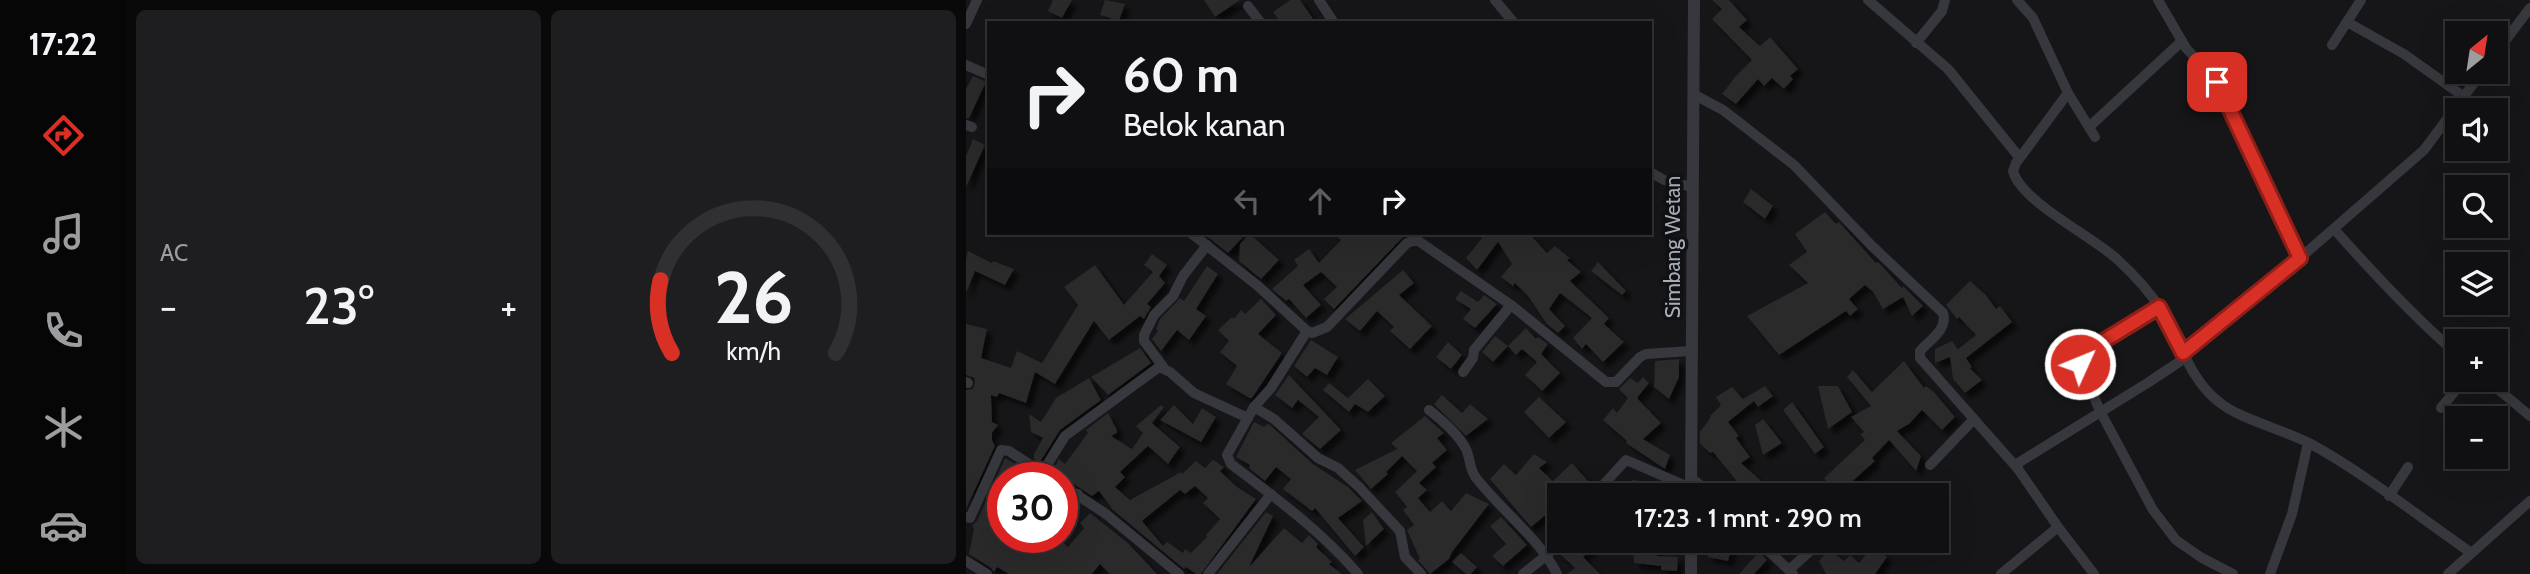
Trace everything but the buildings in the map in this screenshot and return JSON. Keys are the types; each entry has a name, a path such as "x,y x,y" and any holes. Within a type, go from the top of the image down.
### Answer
{"street":[{"path":"966,24 977,0"},
{"path":"1319,0 1333,21"},
{"path":"1495,0 1512,21"},
{"name":"Simbang Wetan","path":"1691,483 1694,0"},
{"path":"1868,0 1948,69 2020,158"},
{"path":"1916,43 1942,11 1945,0"},
{"path":"2019,0 2033,18 2068,93 2095,137"},
{"path":"2158,0 2182,41 2222,91 2300,258"},
{"path":"2332,45 2361,0"},
{"path":"1248,6 1259,21"},
{"path":"2508,37 2530,8"},
{"path":"2347,22 2404,54 2463,96"},
{"path":"2088,127 2182,41"},
{"path":"966,65 987,74"},
{"path":"2018,469 2021,461 2150,383 2300,258 2424,150 2472,84"},
{"path":"2068,93 2020,158 2013,171 2019,183 2055,215 2116,258 2159,307 2184,356 2218,402 2332,456 2470,552"},
{"path":"1693,94 1723,110 1794,165 1872,246 1943,313 1943,326 1920,351 1920,358 2018,469 2094,574"},
{"path":"1652,173 1664,180 1692,187"},
{"path":"2334,229 2382,282 2445,344"},
{"path":"1194,235 1312,333 1326,327 1413,237 1511,305 1606,382 1616,382 1646,354 1691,351"},
{"path":"1207,245 1183,276 1173,296 1154,315 1144,335 1144,341 1164,368 1194,393 1248,418"},
{"path":"1463,372 1473,358 1474,350 1511,305"},
{"path":"2159,307 2084,353 2080,359 2100,411 2153,510 2173,536 2202,558 2233,574"},
{"path":"1307,331 1270,388 1254,407 1229,449 1228,459 1335,547 1358,574"},
{"path":"1052,462 1065,436 1156,368 1164,368"},
{"path":"2441,408 2454,392"},
{"path":"2501,392 2530,416"},
{"path":"1254,407 1274,419 1318,458 1338,468 1359,488 1400,531 1405,558 1421,574"},
{"path":"1429,410 1460,440 1466,449 1474,476 1506,514 1547,555 1557,574"},
{"path":"1930,465 1974,419"},
{"path":"2270,574 2292,514 2308,443"},
{"path":"995,462 1001,450 1009,451 1026,462"},
{"path":"1605,483 1626,460 1681,483"},
{"path":"2389,496 2408,467"},
{"path":"967,521 987,479"},
{"path":"1208,574 1271,494"},
{"path":"1078,495 1177,573"},
{"path":"2448,574 2530,501"},
{"path":"2001,574 2058,527"},
{"path":"1691,553 1691,574"},
{"path":"1771,553 1791,572 1809,553"},
{"path":"1523,574 1547,555"},
{"path":"966,561 987,574"}],"route":[{"path":"2080,364 2084,353 2159,307 2183,353 2300,258 2217,82"}]}
